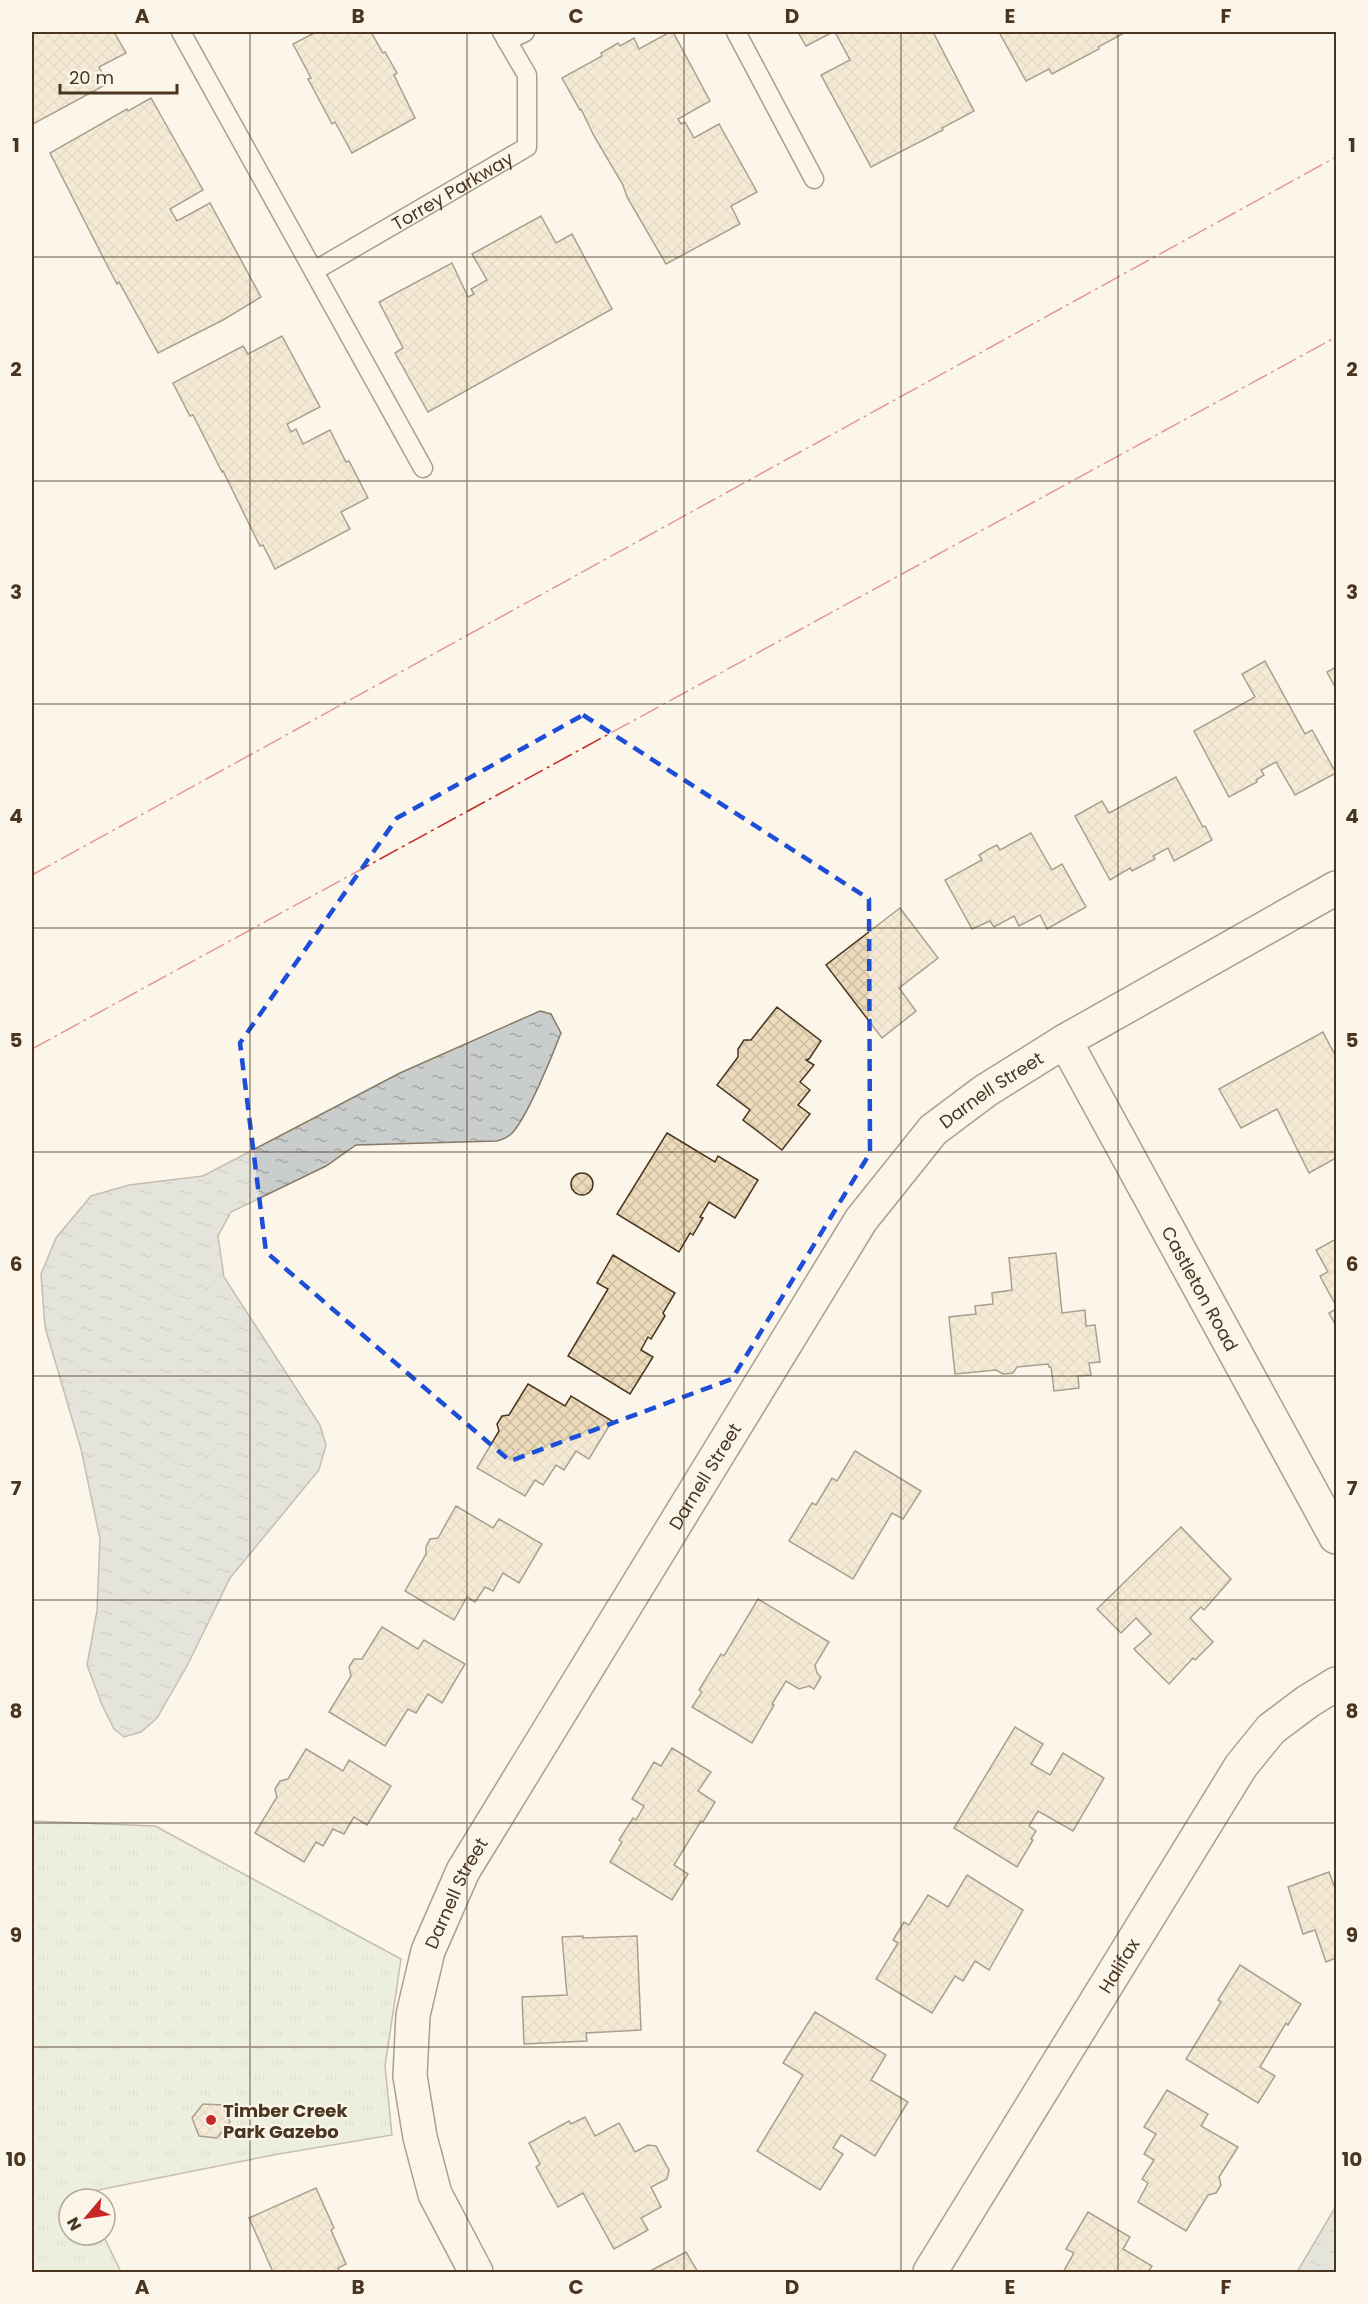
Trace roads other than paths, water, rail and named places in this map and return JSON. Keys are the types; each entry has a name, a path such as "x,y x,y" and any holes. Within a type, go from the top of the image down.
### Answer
{"street":[{"name":"Darnell Street","path":"476,2272 435,2194 420,2137 410,2076 413,2015 428,1951 463,1871 861,1220 933,1130 985,1091 1065,1041 1336,888"},
{"name":"Castleton Road","path":"1065,1041 1336,1537"},
{"name":"Halifax","path":"930,2272 1240,1766 1271,1729 1336,1684"}],"lane":[{"path":"181,32 423,468"},
{"name":"Torrey Parkway","path":"314,271 527,147 527,75 504,36 525,32"},
{"path":"736,32 814,179"}],"water":[{"path":"540,1011 551,1014 561,1033 531,1103 516,1128 504,1139 356,1145 326,1166 231,1212 218,1236 224,1277 320,1425 326,1445 319,1470 230,1578 188,1664 157,1718 141,1732 124,1737 114,1729 87,1665 97,1611 100,1539 81,1449 45,1327 41,1274 56,1238 91,1196 129,1185 203,1176 400,1073"},
{"path":"1336,2206 1336,2272 1297,2272"}],"place":[{"name":"Timber Creek Park Gazebo","path":"211,2120"}]}
